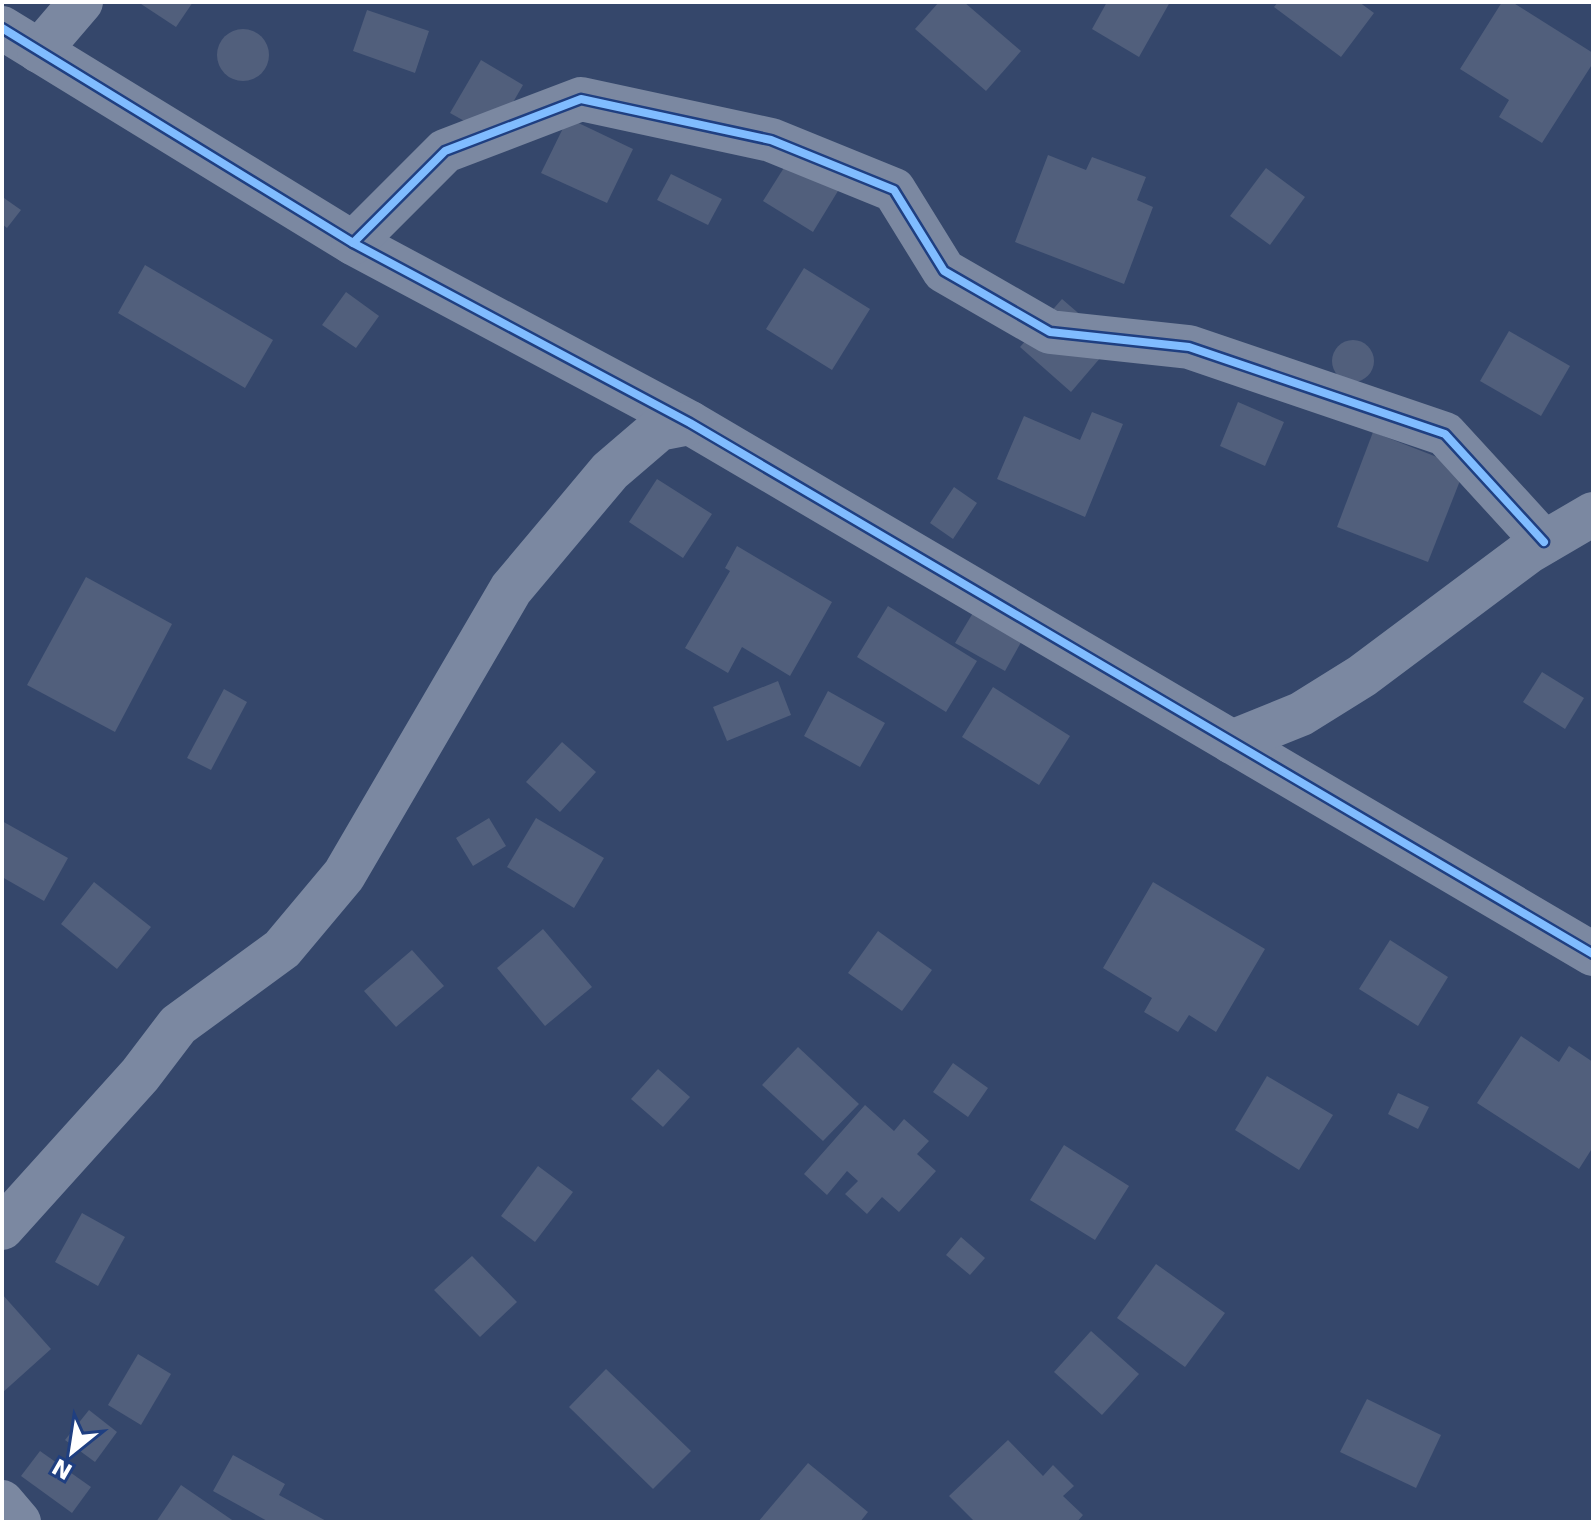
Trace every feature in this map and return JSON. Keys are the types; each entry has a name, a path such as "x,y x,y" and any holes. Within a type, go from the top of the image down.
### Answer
{"street":[{"path":"39,51 81,2"},
{"path":"2,28 353,243 690,423 1593,954"},
{"path":"353,243 445,151 581,99 771,140 894,190 944,271 1050,332 1189,347 1445,434 1544,542"},
{"path":"2,1228 140,1075 178,1025 282,949 344,875 511,589 610,471 659,429 690,423"},
{"path":"1232,742 1301,714 1362,676 1544,542 1593,514"},
{"path":"2,1502 19,1522"}],"building":[{"path":"138,2 193,2 176,27"},
{"path":"939,2 964,2 1021,51 986,91 915,29"},
{"path":"1107,2 1170,2 1139,57 1092,29"},
{"path":"1278,2 1359,2 1374,13 1341,57 1274,7"},
{"path":"1502,2 1512,2 1593,53 1593,63 1542,143 1499,117 1509,100 1460,69"},
{"path":"367,10 429,31 415,73 353,51"},
{"path":"243,29 261,37 269,55 261,73 243,81 225,73 217,55 225,37"},
{"path":"481,60 523,85 493,137 450,113"},
{"path":"568,118 633,149 607,203 541,173"},
{"path":"792,155 841,186 813,232 763,201"},
{"path":"1048,155 1086,170 1092,157 1146,177 1137,200 1153,207 1124,284 1015,242"},
{"path":"1266,168 1305,197 1270,245 1230,216"},
{"path":"671,174 722,199 708,225 657,200"},
{"path":"4,198 21,210 7,228 2,224"},
{"path":"145,265 273,340 245,388 118,313"},
{"path":"804,268 870,309 832,370 766,329"},
{"path":"346,292 379,316 356,348 322,325"},
{"path":"1062,299 1113,343 1071,392 1020,347"},
{"path":"1509,331 1570,366 1541,416 1480,381"},
{"path":"1353,340 1368,346 1374,361 1368,376 1353,382 1338,376 1332,361 1338,346"},
{"path":"1238,402 1284,422 1265,466 1220,446"},
{"path":"1092,412 1123,424 1085,517 997,479 1024,416 1080,440"},
{"path":"1373,432 1465,468 1428,562 1337,527"},
{"path":"657,479 712,514 683,558 629,522"},
{"path":"954,487 977,503 953,539 930,523"},
{"path":"737,546 832,602 790,676 742,647 728,673 685,648 730,571 725,568"},
{"path":"86,577 172,624 115,732 27,685"},
{"path":"980,601 1029,628 1005,671 955,643"},
{"path":"888,606 977,661 946,712 857,657"},
{"path":"1542,672 1584,698 1565,729 1523,702"},
{"path":"778,681 791,715 727,741 713,707"},
{"path":"993,687 1070,736 1039,785 962,737"},
{"path":"224,689 247,702 211,770 187,758"},
{"path":"828,691 885,723 860,767 804,736"},
{"path":"562,742 596,772 560,812 526,782"},
{"path":"489,818 506,846 473,866 456,838"},
{"path":"536,818 604,858 574,908 507,867"},
{"path":"2,821 68,858 44,901 2,877"},
{"path":"94,882 151,927 117,969 61,924"},
{"path":"1153,882 1265,949 1216,1032 1189,1015 1178,1032 1144,1012 1152,998 1103,968"},
{"path":"543,929 592,987 545,1026 497,968"},
{"path":"878,931 932,970 902,1011 848,973"},
{"path":"1390,940 1448,977 1418,1026 1359,989"},
{"path":"412,950 444,986 396,1027 364,991"},
{"path":"1521,1036 1559,1062 1569,1046 1593,1062 1593,1147 1579,1169 1477,1103"},
{"path":"798,1047 859,1104 823,1141 762,1085"},
{"path":"953,1063 988,1088 968,1117 933,1092"},
{"path":"658,1069 690,1097 663,1127 631,1099"},
{"path":"1267,1076 1333,1115 1299,1170 1235,1130"},
{"path":"1398,1093 1429,1107 1418,1129 1388,1114"},
{"path":"865,1105 894,1131 904,1119 929,1141 917,1154 936,1171 899,1212 882,1197 867,1214 845,1194 858,1181 847,1171 827,1195 804,1174"},
{"path":"1064,1145 1129,1186 1095,1240 1030,1200"},
{"path":"538,1166 573,1192 535,1242 501,1216"},
{"path":"82,1213 125,1237 98,1286 55,1262"},
{"path":"961,1237 985,1258 970,1275 946,1255"},
{"path":"472,1256 517,1302 480,1337 434,1290"},
{"path":"1156,1264 1225,1313 1185,1367 1117,1318"},
{"path":"2,1294 51,1349 2,1393"},
{"path":"1091,1331 1139,1374 1102,1415 1054,1372"},
{"path":"138,1354 171,1374 141,1425 108,1405"},
{"path":"606,1369 691,1451 653,1489 569,1407"},
{"path":"1367,1399 1441,1435 1416,1488 1340,1452"},
{"path":"89,1410 117,1432 95,1462 65,1440"},
{"path":"1008,1440 1043,1476 1053,1465 1074,1486 1063,1496 1083,1515 1077,1522 975,1522 949,1496"},
{"path":"40,1451 91,1487 72,1513 21,1476"},
{"path":"233,1455 285,1484 279,1495 328,1522 269,1522 213,1491"},
{"path":"808,1463 868,1512 860,1522 758,1522"},
{"path":"181,1485 235,1522 156,1522"}],"cycle path":[{"path":"2,28 353,243 690,423 1593,954"},
{"path":"353,243 445,151 581,99 771,140 894,190 944,271 1050,332 1189,347 1445,434 1544,542"}]}
